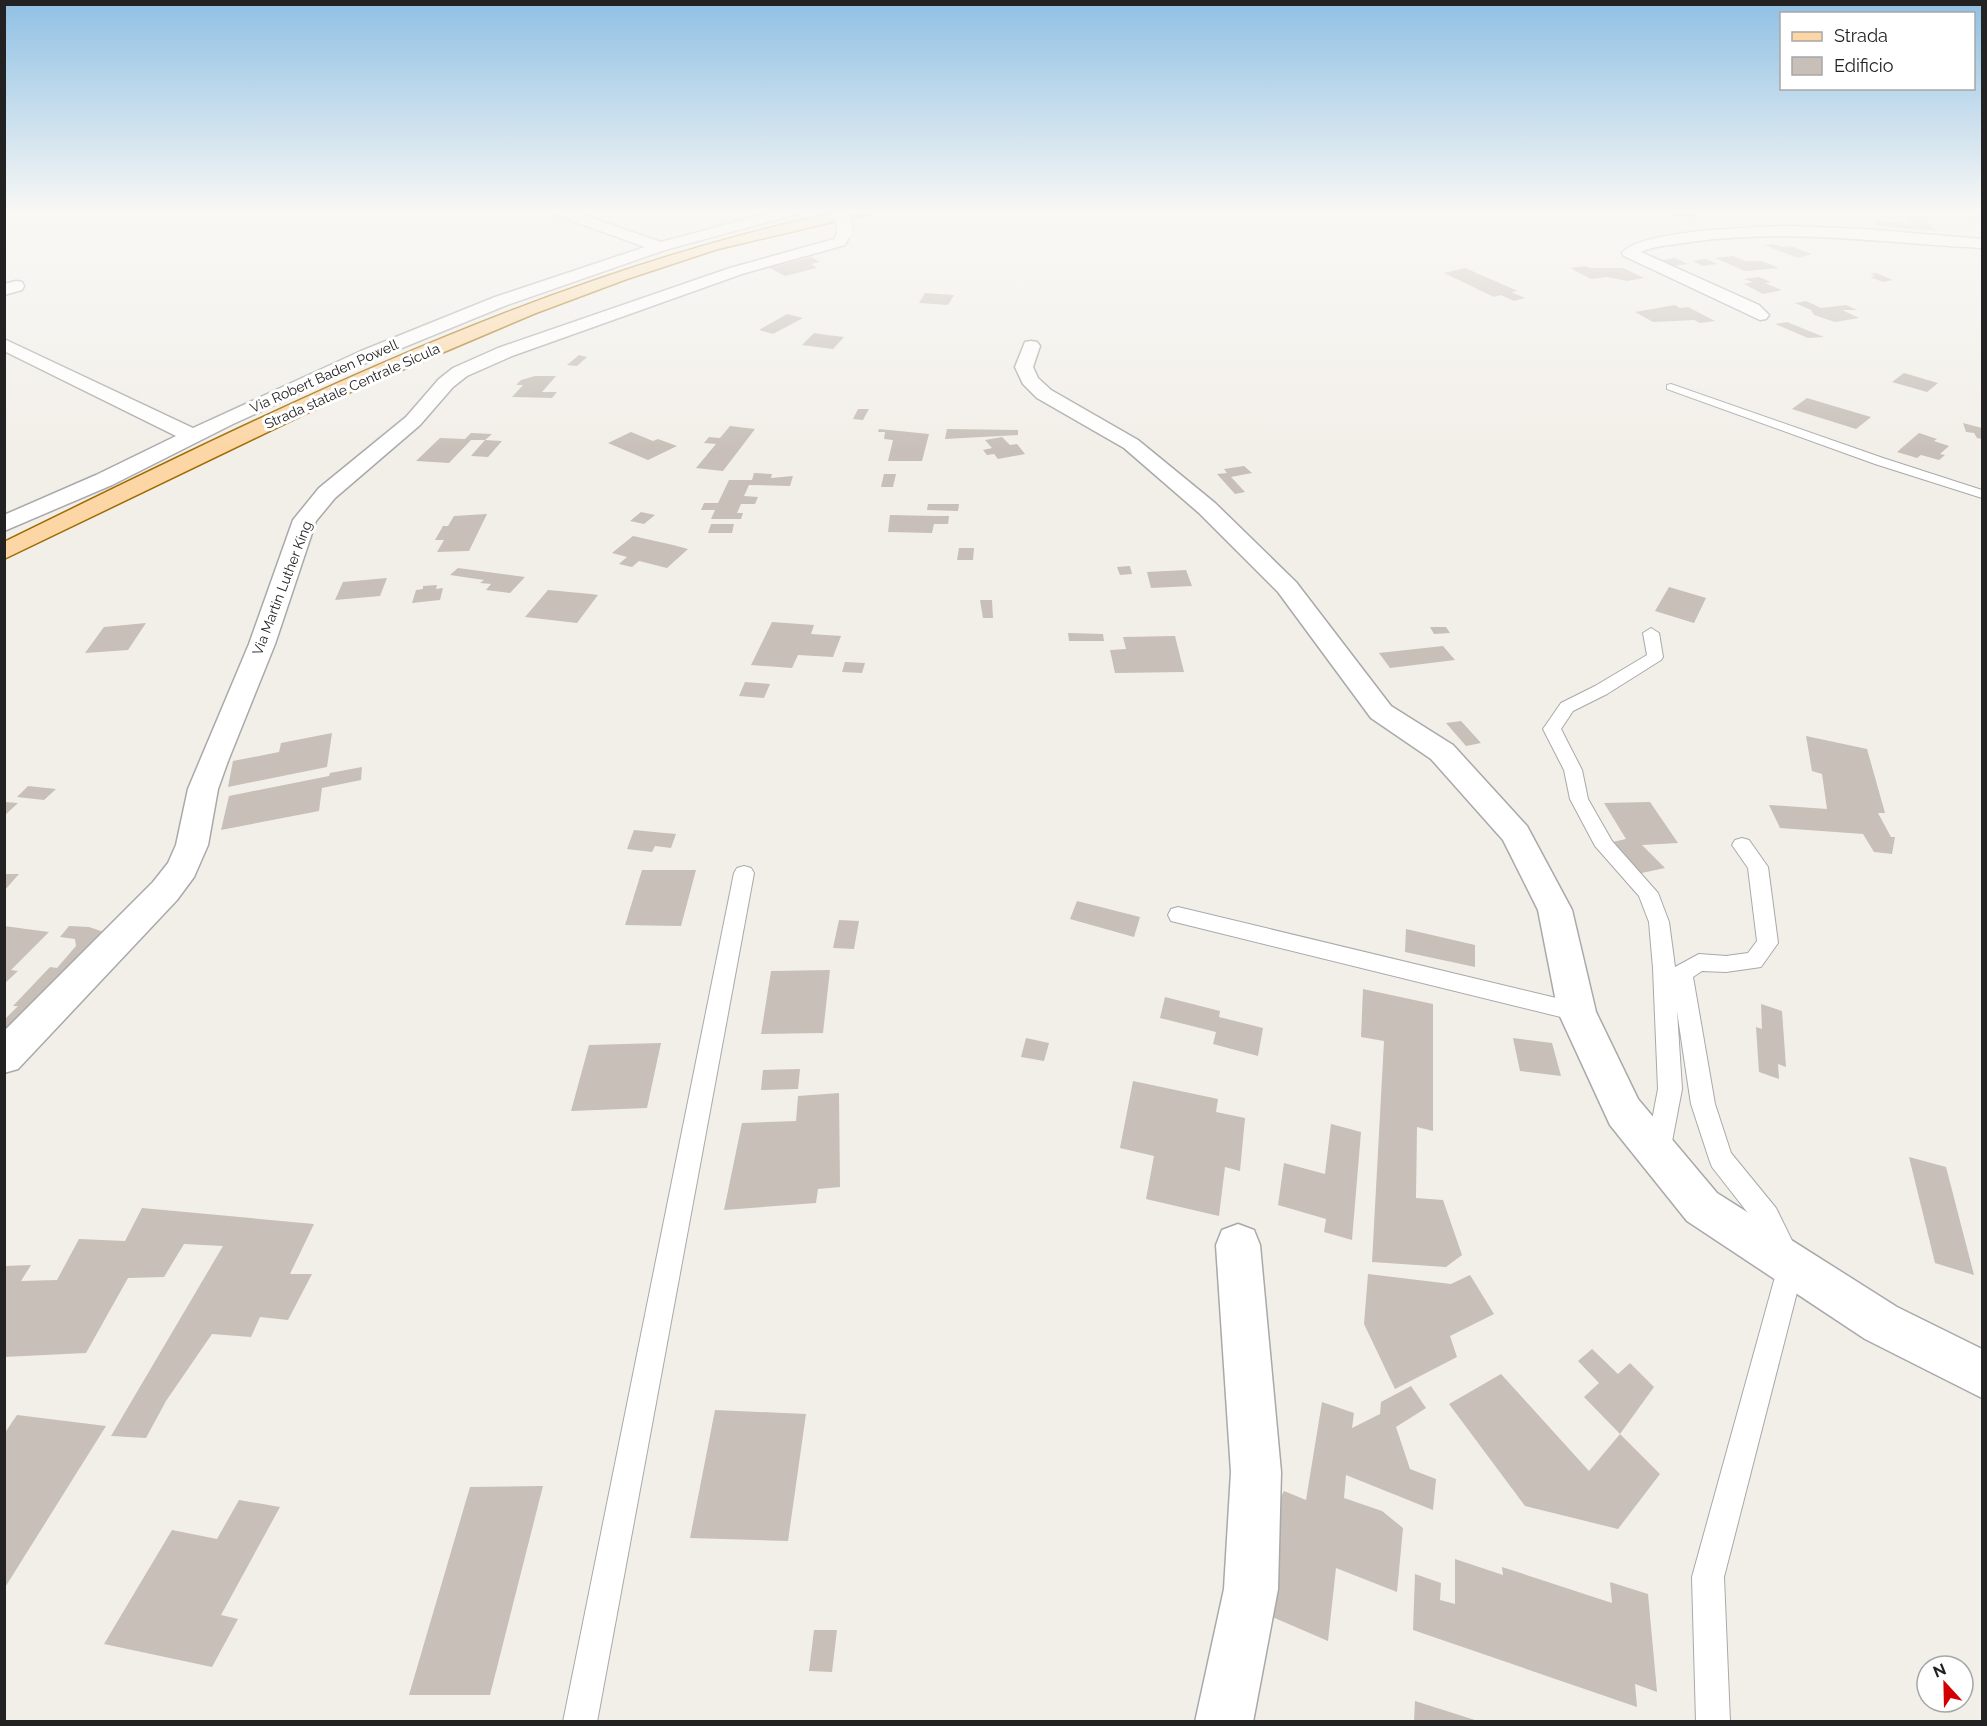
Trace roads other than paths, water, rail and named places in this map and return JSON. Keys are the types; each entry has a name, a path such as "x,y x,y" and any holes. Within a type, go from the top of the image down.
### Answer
{"main road":[{"name":"Strada statale Centrale Sicula","path":"4,552 246,433 374,374 510,317 579,292"}],"street":[{"name":"Via Robert Baden Powell","path":"4,524 105,480 192,436 368,355 529,292"},
{"name":"Via Martin Luther King","path":"4,1057 165,891 183,868 192,845 203,789 262,644 305,520 327,493 413,421 446,383 460,372 505,352 678,292"},
{"path":"1714,292 1753,309 1760,315"},
{"path":"4,344 192,436"},
{"path":"1031,346 1024,367 1030,380 1044,394 1131,444 1207,508 1287,586 1381,712 1442,752 1516,834 1555,910 1577,1012 1624,1112 1702,1207 1881,1323 1983,1374"},
{"path":"1224,1722 1251,1589 1256,1472 1238,1245"}],"lane":[{"path":"1671,387 1869,458 1983,494"},
{"path":"1651,633 1655,657 1601,690 1567,707 1552,729 1573,770 1579,799 1605,846 1648,893 1659,922 1664,968 1670,1089 1658,1152"},
{"path":"1713,1722 1708,1576 1791,1265 1767,1217 1721,1159 1703,1104 1682,973 1699,962 1726,964 1754,961 1768,943 1758,867 1742,845"},
{"path":"580,1722 744,873"},
{"path":"1178,915 1577,1012"}]}
